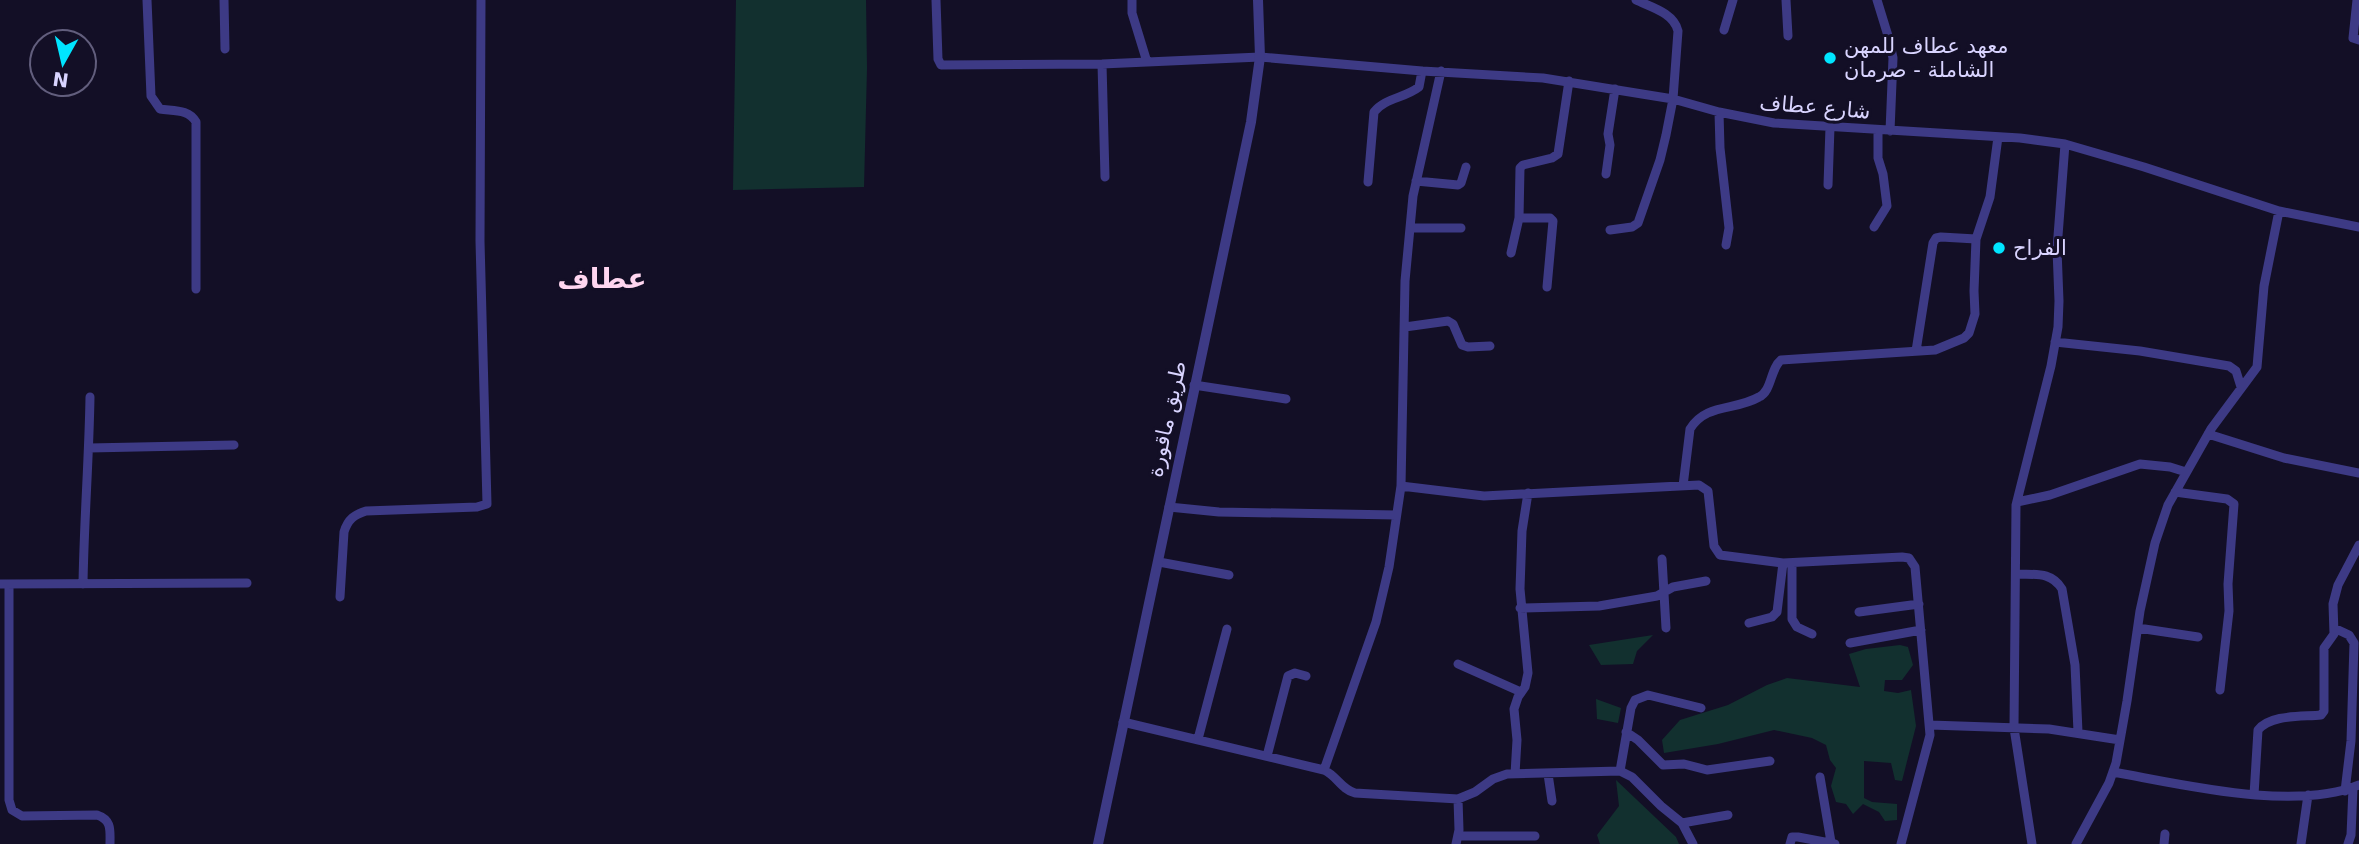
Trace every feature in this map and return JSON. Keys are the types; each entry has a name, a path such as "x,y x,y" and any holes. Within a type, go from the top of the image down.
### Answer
{"street":[{"path":"147,0 151,96 160,109 187,112 196,122 196,289"},
{"path":"224,0 225,49"},
{"path":"340,597 344,532 346,523 354,515 366,511 486,505 480,241 481,0"},
{"name":"شارع عطاف","path":"936,0 938,59 941,65 1102,64 1260,57 1569,81 1673,99 1774,123 1998,137 2064,144 2279,211 2359,227"},
{"path":"1132,0 1132,13 1147,62"},
{"name":"طريق ماقورة","path":"1098,844 1251,122 1260,57 1258,0"},
{"path":"1610,230 1632,227 1638,223 1660,160 1673,99 1677,24 1665,14 1636,0"},
{"path":"1724,30 1734,0"},
{"path":"1786,0 1788,36"},
{"path":"1877,0 1893,58 1890,131"},
{"path":"2357,0 2353,38 2359,40"},
{"path":"1102,64 1105,177"},
{"path":"1368,182 1374,112 1379,105 1408,95 1419,87 1422,71"},
{"path":"1324,770 1376,622 1388,567 1401,486 1405,281 1410,228 1416,181 1441,71"},
{"path":"1511,254 1519,218 1520,168 1558,154 1569,81"},
{"path":"1606,174 1610,145 1608,134 1615,89"},
{"path":"1719,112 1720,148 1730,228 1726,244"},
{"path":"1828,185 1830,127"},
{"path":"1874,227 1887,206 1878,158 1878,130"},
{"path":"1683,486 1690,429 1694,423 1709,411 1760,397 1781,360 1916,351 1945,347 1964,338 1973,327 1976,239 1990,197 1998,137"},
{"path":"2032,844 2014,728 2017,502 2051,366 2059,314 2057,249 2064,144"},
{"path":"1416,181 1458,185 1466,167"},
{"path":"2076,844 2113,772 2155,543 2168,505 2208,434 2257,367 2264,286 2279,211"},
{"path":"1519,218 1550,218 1553,221 1547,287"},
{"path":"1410,228 1461,228"},
{"path":"1916,351 1933,243 1936,238 1941,237 1976,239"},
{"path":"1405,327 1448,321 1453,324 1462,345 1490,345"},
{"path":"2055,342 2229,366 2236,371 2241,387"},
{"path":"1194,385 1286,399"},
{"path":"83,584 90,397"},
{"path":"2208,434 2284,458 2359,473"},
{"path":"89,448 234,445"},
{"path":"2017,502 2049,495 2140,464 2170,467 2186,472"},
{"path":"1401,486 1472,496 1699,485 1708,491 1713,546 1716,553 1723,556 1788,563 1905,557 1912,560 1915,567 1930,725 1924,760 1901,844"},
{"path":"2175,492 2227,499 2234,504 2228,584 2230,611 2220,690"},
{"path":"1515,774 1517,740 1514,709 1525,687 1528,673 1520,608 1521,550 1528,493"},
{"path":"1168,507 1219,512 1396,515"},
{"path":"2254,795 2258,730 2261,726 2273,720 2321,715 2324,711 2323,653 2325,645 2332,638 2333,604 2338,585 2359,545"},
{"path":"1662,559 1666,628"},
{"path":"1159,562 1228,575"},
{"path":"1749,623 1772,617 1777,612 1788,563"},
{"path":"1788,563 1792,619 1797,627 1812,635"},
{"path":"2016,574 2049,576 2057,581 2062,589 2075,665 2078,732"},
{"path":"1520,608 1599,606 1657,596 1673,587 1706,581"},
{"path":"110,844 110,823 105,817 22,816 12,810 4,800 5,584 247,583"},
{"path":"1859,612 1919,604"},
{"path":"2138,628 2198,637"},
{"path":"2334,628 2349,635 2354,643 2351,835 2348,844"},
{"path":"1198,739 1227,629"},
{"path":"1850,643 1921,629"},
{"path":"1458,664 1521,692"},
{"path":"1267,756 1288,676 1295,673 1306,676"},
{"path":"1620,771 1632,703 1644,695 1701,708"},
{"path":"1123,722 1324,770 1350,792 1458,799 1475,792 1493,779 1515,774 1620,771 1632,777 1682,823 1693,844"},
{"path":"1930,725 2049,729 2120,740"},
{"path":"1626,732 1663,765 1680,764 1707,770 1769,761"},
{"path":"2113,772 2254,795 2331,794 2352,788"},
{"path":"1548,774 1552,801"},
{"path":"1790,844 1792,837 1833,843 1820,777"},
{"path":"2301,844 2308,794"},
{"path":"1458,799 1457,840 1535,836"},
{"path":"1682,823 1728,815"}],"green space":[{"path":"736,0 866,0 864,187 733,190"},
{"path":"1653,635 1637,651 1633,664 1601,665 1589,645"},
{"path":"1900,645 1908,647 1913,665 1902,680 1885,680 1884,691 1898,693 1911,690 1916,726 1902,781 1895,780 1891,763 1864,761 1864,798 1872,802 1897,804 1897,820 1885,821 1879,812 1863,804 1853,814 1846,804 1836,802 1831,786 1836,768 1830,760 1826,745 1812,738 1774,730 1718,744 1664,753 1662,740 1680,720 1728,705 1787,678 1860,687 1849,654"},
{"path":"1596,699 1621,708 1618,723 1597,719"},
{"path":"1616,780 1676,837 1679,844 1600,844 1597,835 1619,806"}],"place":[{"name":"معهد عطاف للمهن الشاملة - صرمان","path":"1830,58"},
{"name":"الفراح","path":"1999,248"}],"district":[{"name":"عطاف","path":"602,278"}]}
